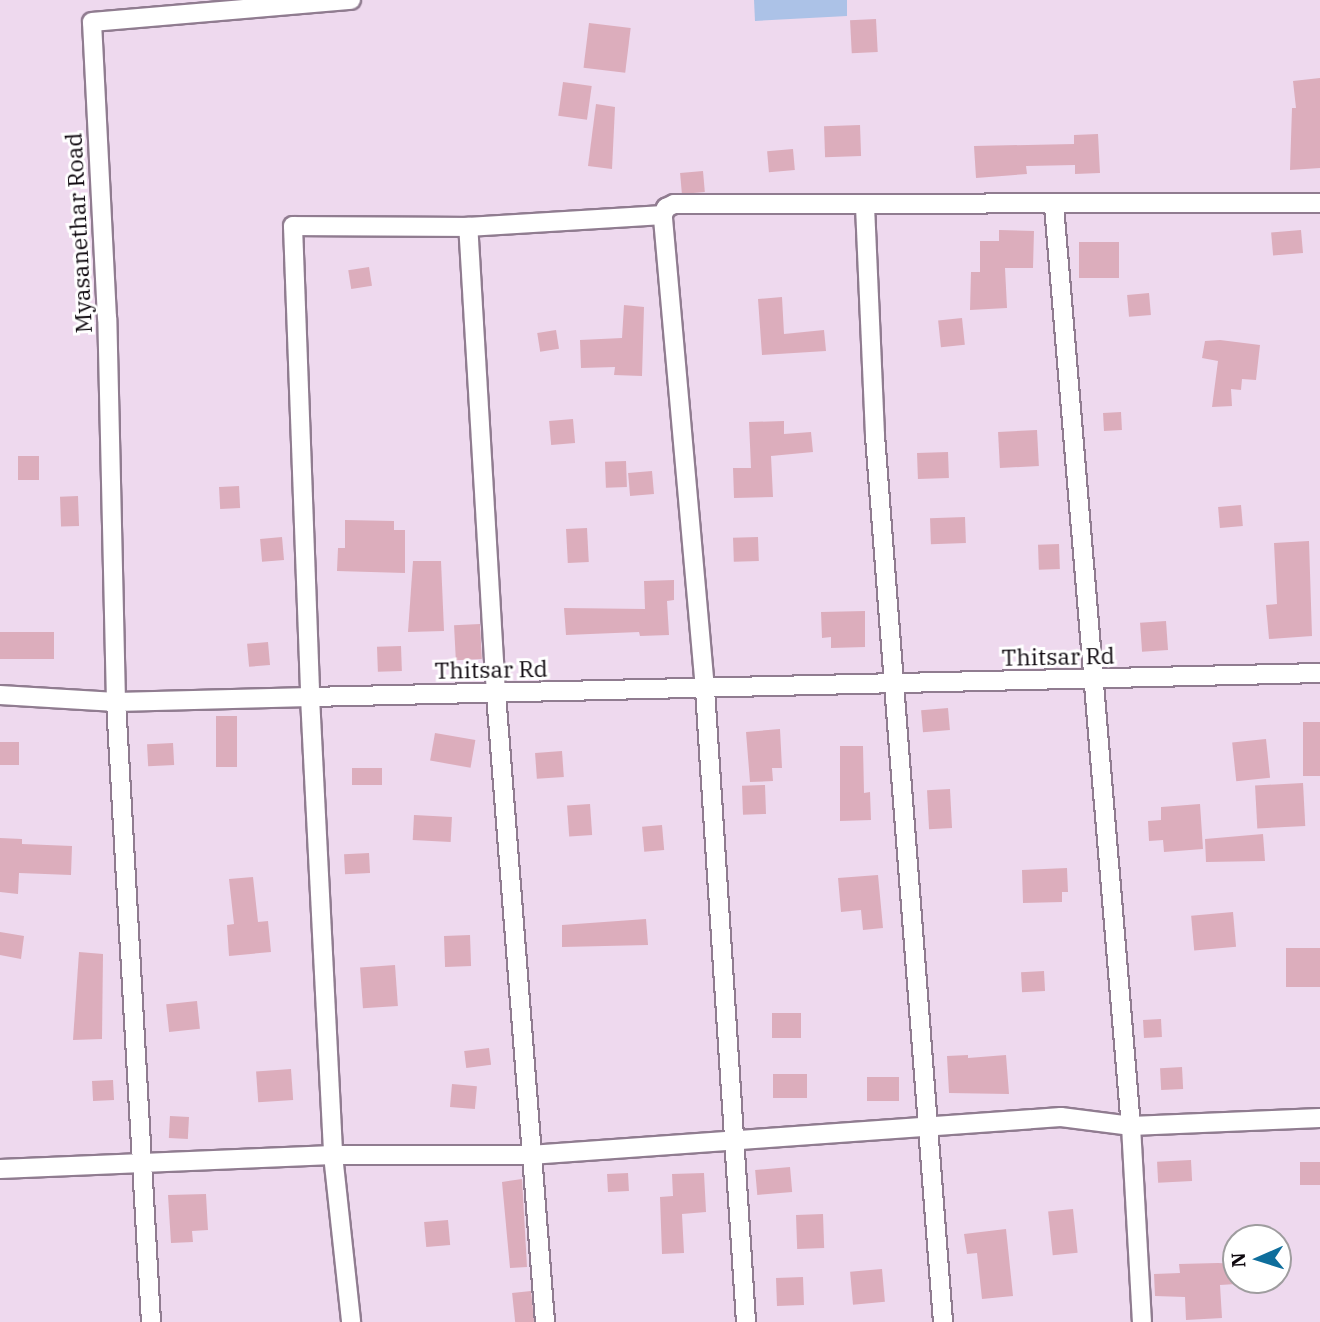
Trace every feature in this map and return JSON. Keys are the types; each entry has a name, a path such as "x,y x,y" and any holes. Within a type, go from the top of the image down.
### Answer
{"street":[{"name":"Myasanethar Road","path":"116,702 107,318 92,22 351,0"},
{"path":"351,1322 333,1155 310,697 293,226 468,227 663,215 674,204 1054,206 1320,203"},
{"path":"865,206 875,436 943,1322"},
{"path":"1054,206 1091,680 1131,1126 1142,1322"},
{"path":"663,215 705,688 746,1322"},
{"path":"468,227 496,694 545,1322"},
{"name":"Thitsar Rd","path":"0,695 116,702 1320,673"},
{"path":"116,702 151,1322"},
{"path":"0,1169 333,1155 530,1155 928,1124 1061,1117 1131,1126 1320,1118"}],"water":[{"path":"754,0 847,0 847,16 755,21"}],"building":[{"path":"876,19 878,52 852,53 850,20"},
{"path":"589,23 631,28 625,73 584,68"},
{"path":"1320,78 1320,168 1290,170 1292,108 1296,108 1293,81"},
{"path":"563,82 592,86 587,120 558,116"},
{"path":"596,104 615,107 612,169 588,166"},
{"path":"860,125 861,156 825,157 824,126"},
{"path":"1098,134 1100,173 1075,174 1075,165 1026,166 1027,174 976,178 974,146 1074,144 1074,135"},
{"path":"793,149 795,170 769,172 767,151"},
{"path":"703,171 705,192 682,194 680,173"},
{"path":"999,230 1034,231 1033,268 1005,268 1007,308 970,310 971,272 980,272 980,241 999,241"},
{"path":"1301,230 1303,253 1273,256 1271,233"},
{"path":"1079,242 1119,242 1119,278 1079,278"},
{"path":"369,267 372,286 351,289 348,270"},
{"path":"1149,293 1151,315 1129,317 1127,295"},
{"path":"782,297 784,334 824,330 826,351 762,355 758,299"},
{"path":"624,305 644,307 642,376 614,375 615,367 581,368 580,340 622,338"},
{"path":"962,318 965,345 941,347 938,321"},
{"path":"556,330 559,349 540,352 537,333"},
{"path":"1205,341 1260,345 1256,380 1242,379 1241,390 1231,389 1232,406 1212,407 1218,361 1202,358"},
{"path":"1121,412 1122,430 1104,431 1103,413"},
{"path":"573,419 575,443 551,445 549,421"},
{"path":"784,421 784,434 811,432 813,452 771,456 773,497 734,498 733,468 751,468 749,422"},
{"path":"1037,430 1039,466 1000,468 998,432"},
{"path":"948,452 949,478 918,479 917,453"},
{"path":"18,456 39,456 39,480 18,480"},
{"path":"626,461 627,487 606,488 605,462"},
{"path":"652,471 654,494 630,496 628,473"},
{"path":"239,486 240,508 220,509 219,487"},
{"path":"78,496 79,526 61,527 60,497"},
{"path":"1241,505 1243,526 1220,528 1218,507"},
{"path":"965,517 966,543 931,544 930,518"},
{"path":"345,520 394,521 394,530 405,530 405,573 337,571 338,548 345,548"},
{"path":"587,528 589,562 568,563 566,529"},
{"path":"282,537 284,560 262,562 260,539"},
{"path":"758,537 759,561 734,562 733,538"},
{"path":"1309,541 1312,636 1269,639 1266,605 1277,604 1274,543"},
{"path":"1059,544 1060,569 1039,570 1038,545"},
{"path":"413,561 441,561 444,631 408,632"},
{"path":"674,580 674,600 667,601 669,635 640,636 639,632 566,635 564,608 645,609 644,581"},
{"path":"865,611 865,647 831,648 831,637 822,638 821,612"},
{"path":"1166,621 1168,650 1142,652 1140,623"},
{"path":"480,624 482,659 456,660 454,625"},
{"path":"0,632 54,632 54,659 0,659"},
{"path":"268,642 270,665 249,667 247,644"},
{"path":"401,646 402,671 378,672 377,647"},
{"path":"948,708 950,730 923,732 921,710"},
{"path":"216,716 237,716 237,767 216,767"},
{"path":"1303,722 1320,722 1320,776 1303,776"},
{"path":"780,729 782,768 772,768 773,781 750,782 746,732"},
{"path":"435,733 475,740 471,768 430,761"},
{"path":"1266,739 1270,778 1236,781 1232,743"},
{"path":"0,742 19,742 19,765 0,765"},
{"path":"173,743 174,765 148,766 147,744"},
{"path":"840,746 863,746 864,793 870,792 871,820 840,821"},
{"path":"562,751 564,777 537,779 535,753"},
{"path":"352,768 382,768 382,785 352,785"},
{"path":"1303,783 1305,826 1257,828 1255,786"},
{"path":"765,785 766,814 743,815 742,786"},
{"path":"950,789 952,828 929,829 927,790"},
{"path":"590,804 592,835 569,837 567,806"},
{"path":"1200,804 1203,849 1164,852 1163,840 1149,841 1148,821 1161,820 1161,807"},
{"path":"414,815 452,817 451,842 413,840"},
{"path":"662,825 664,850 644,852 642,827"},
{"path":"1263,834 1265,861 1206,862 1205,839"},
{"path":"0,838 22,839 22,844 72,846 71,875 19,873 18,894 0,892"},
{"path":"369,853 370,873 345,874 344,854"},
{"path":"1067,868 1068,892 1062,892 1062,902 1023,903 1022,870"},
{"path":"878,875 883,928 863,930 861,910 841,912 838,878"},
{"path":"253,877 258,922 268,921 271,952 229,956 227,925 234,924 229,879"},
{"path":"1233,912 1236,947 1194,951 1191,916"},
{"path":"646,919 648,945 562,947 562,925"},
{"path":"0,932 24,936 21,959 0,955"},
{"path":"470,935 471,966 445,967 444,936"},
{"path":"1286,948 1320,948 1320,987 1286,987"},
{"path":"79,952 103,954 102,1039 73,1040"},
{"path":"395,965 398,1006 363,1008 360,967"},
{"path":"1044,971 1045,991 1022,992 1021,972"},
{"path":"197,1001 200,1029 169,1032 166,1004"},
{"path":"772,1013 801,1013 801,1038 772,1038"},
{"path":"1161,1019 1162,1037 1144,1038 1143,1020"},
{"path":"489,1048 491,1065 466,1068 464,1051"},
{"path":"968,1055 968,1058 1006,1055 1009,1094 949,1093 947,1056"},
{"path":"1182,1067 1183,1089 1161,1090 1160,1068"},
{"path":"291,1069 293,1100 258,1102 256,1071"},
{"path":"773,1074 807,1074 807,1098 773,1098"},
{"path":"867,1077 899,1077 899,1101 867,1101"},
{"path":"113,1080 114,1100 93,1101 92,1081"},
{"path":"452,1084 477,1086 475,1109 450,1107"},
{"path":"170,1116 189,1117 188,1139 169,1138"},
{"path":"1191,1160 1192,1181 1158,1183 1157,1162"},
{"path":"1300,1162 1320,1162 1320,1185 1300,1185"},
{"path":"790,1167 792,1192 757,1195 755,1170"},
{"path":"628,1173 629,1191 608,1192 607,1174"},
{"path":"704,1173 706,1212 682,1214 684,1253 662,1254 660,1197 673,1196 672,1174"},
{"path":"522,1179 527,1267 510,1268 502,1182"},
{"path":"206,1194 208,1230 192,1231 193,1242 171,1243 168,1195"},
{"path":"1073,1209 1078,1253 1053,1255 1048,1212"},
{"path":"823,1214 824,1248 797,1249 796,1215"},
{"path":"448,1220 450,1245 426,1247 424,1222"},
{"path":"1006,1229 1013,1296 982,1299 977,1253 967,1254 964,1234"},
{"path":"1222,1263 1222,1318 1186,1320 1185,1297 1155,1296 1154,1274 1180,1273 1179,1264"},
{"path":"882,1269 885,1302 853,1305 850,1272"},
{"path":"803,1277 804,1305 777,1306 776,1278"},
{"path":"531,1291 534,1322 515,1322 512,1293"}]}
